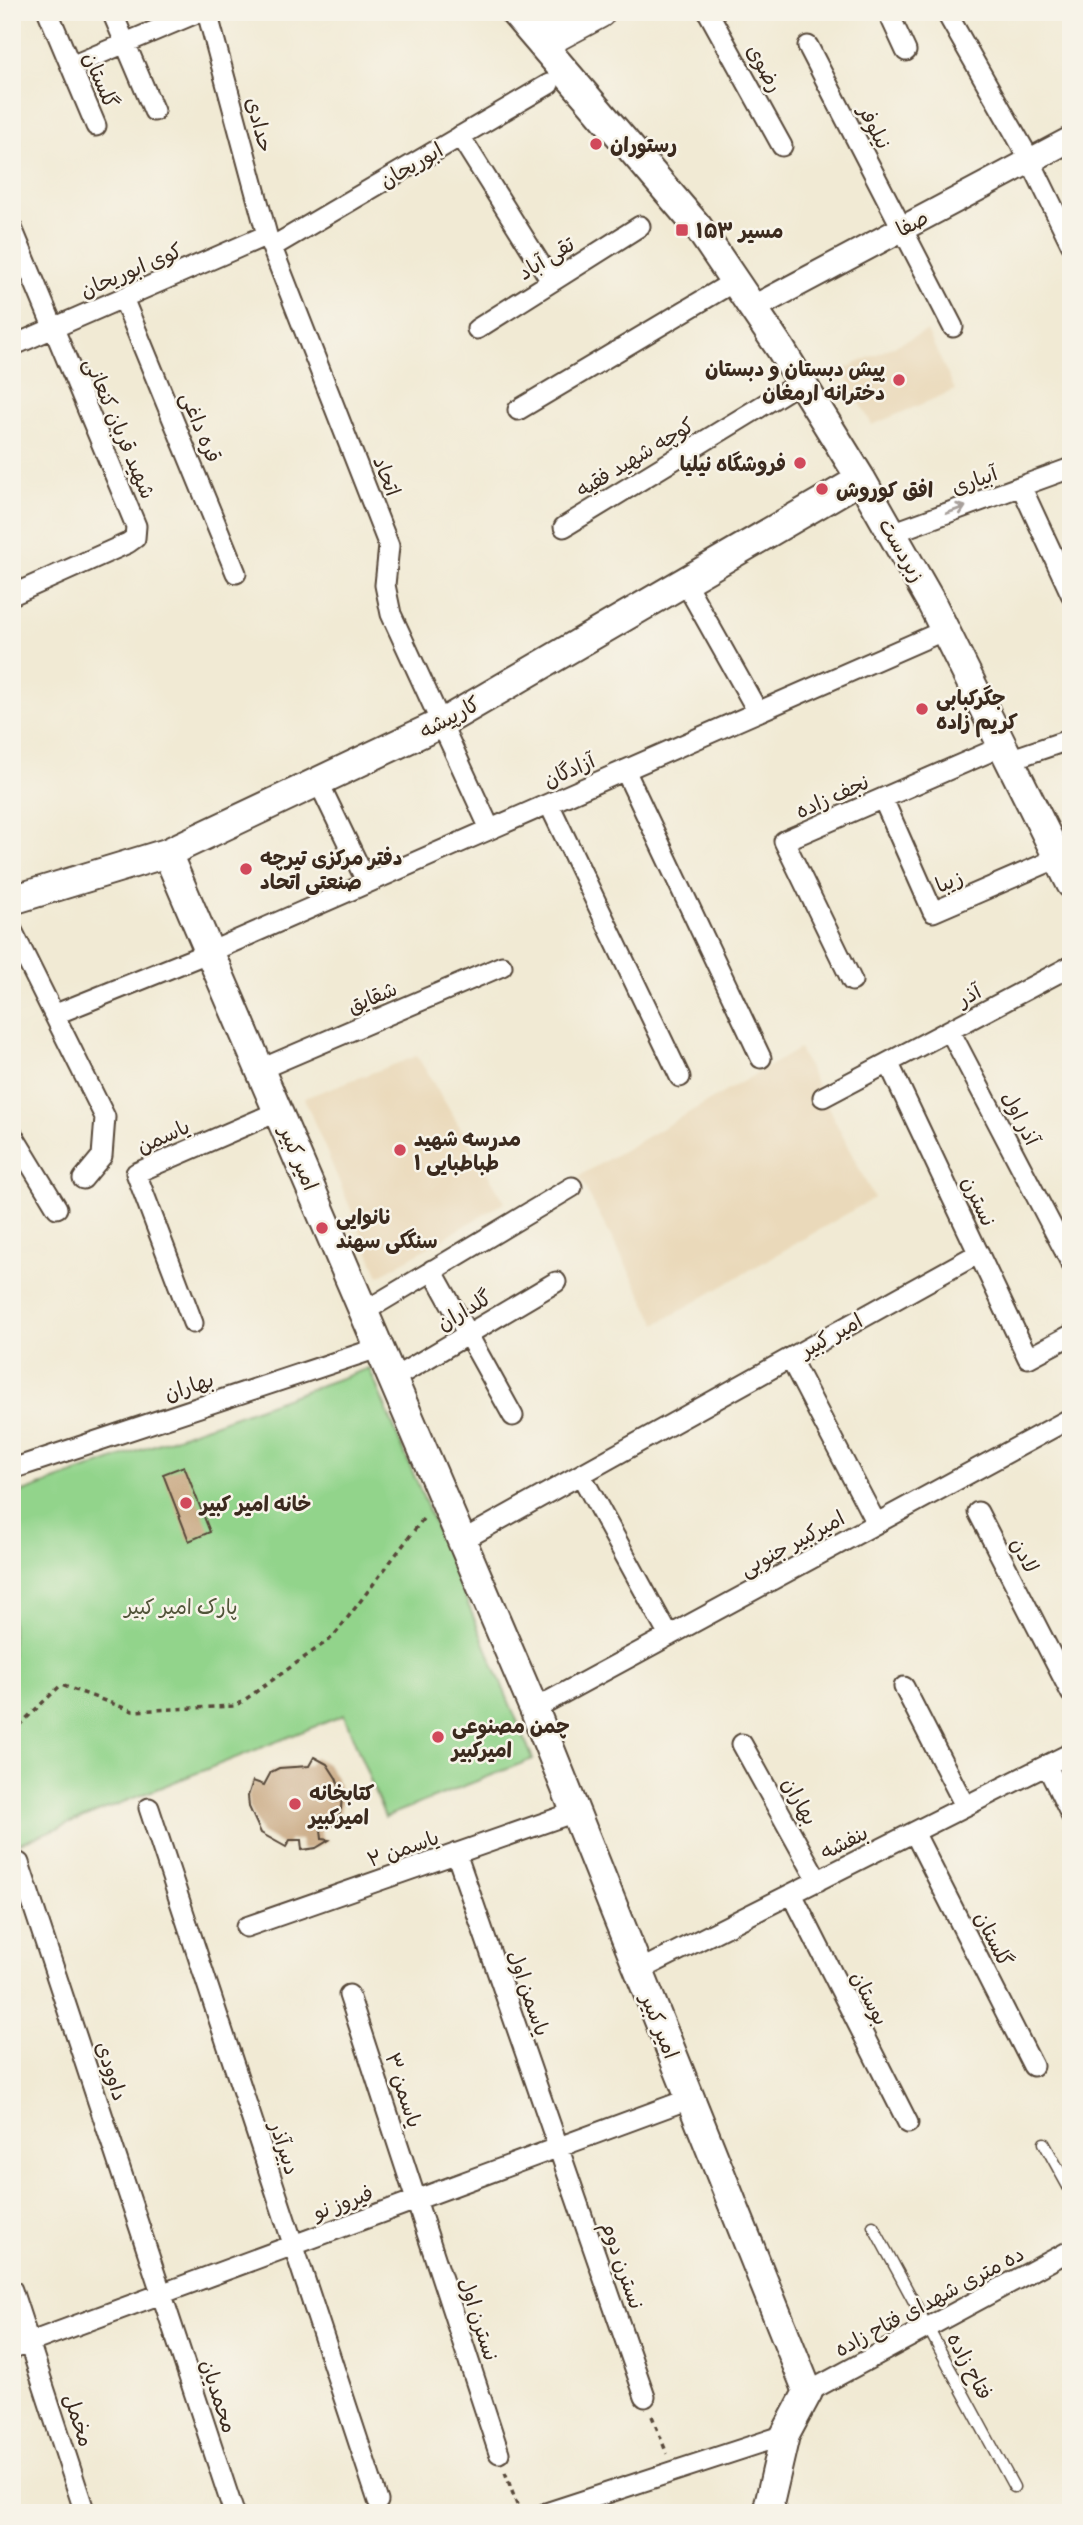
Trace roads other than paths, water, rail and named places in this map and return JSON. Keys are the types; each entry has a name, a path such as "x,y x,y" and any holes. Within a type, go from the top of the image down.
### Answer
{"main road":[{"path":"514,12 543,43 599,12"},
{"name":"زبردست","path":"543,43 558,79 698,228 801,382 861,479 945,630 1071,884"},
{"name":"کارپیشه","path":"12,900 167,853 442,723 861,479"},
{"name":"امیر کبیر","path":"167,853 534,1709 808,2392"},
{"path":"772,2513 769,2504 785,2435 808,2392"}],"street":[{"name":"گلستان","path":"48,12 96,126"},
{"path":"112,12 154,111"},
{"path":"71,66 199,12"},
{"name":"حدادی","path":"206,12 270,241"},
{"name":"رضوی","path":"708,12 782,146"},
{"path":"888,12 906,51"},
{"path":"946,12 1030,160 1071,244"},
{"name":"نیلوفر","path":"808,46 953,327"},
{"name":"ابوریحان","path":"270,241 558,79"},
{"path":"460,136 551,281"},
{"name":"صفا","path":"753,308 1071,139"},
{"name":"تقی آباد","path":"477,329 640,226"},
{"path":"12,228 54,328"},
{"name":"کوی ابوریحان","path":"12,346 123,298 270,241"},
{"name":"اتحاد","path":"270,241 390,546 385,585 391,614 491,829"},
{"path":"518,410 735,281"},
{"name":"قره داغی","path":"123,298 236,573"},
{"name":"شهید قربان کنعانی","path":"12,595 135,538 136,526 54,328"},
{"name":"کوچه شهید فقیه","path":"564,527 801,382"},
{"name":"آبیاری","path":"892,533 1071,468"},
{"path":"1021,486 1071,594"},
{"path":"685,582 758,712"},
{"name":"آزادگان","path":"56,1014 210,952 945,630"},
{"name":"نجف زاده","path":"852,981 784,841 883,799 1006,753 1071,739"},
{"path":"625,770 761,1058"},
{"path":"318,782 368,883"},
{"name":"زیبا","path":"883,799 933,912 1058,858"},
{"path":"549,804 680,1077"},
{"path":"12,930 105,1117 102,1156 83,1179"},
{"name":"شقایق","path":"261,1069 502,966"},
{"name":"آذر","path":"823,1097 1071,966"},
{"name":"آذر اول","path":"950,1031 1071,1263"},
{"name":"نسترن","path":"889,1064 1028,1358 1071,1335"},
{"name":"یاسمن","path":"193,1323 136,1172 279,1111"},
{"path":"12,1134 57,1208"},
{"path":"365,1311 572,1187"},
{"name":"امیر کبیر","path":"463,1540 979,1253"},
{"path":"432,1270 513,1416"},
{"name":"گلداران","path":"394,1378 556,1282"},
{"name":"بهاران","path":"14,1465 380,1347"},
{"path":"790,1358 876,1523"},
{"name":"امیرکبیر جنوبی","path":"534,1709 1071,1418"},
{"path":"581,1475 668,1636"},
{"name":"لادن","path":"978,1512 1071,1693"},
{"path":"904,1687 965,1807"},
{"name":"بهاران","path":"742,1744 818,1881"},
{"name":"بنفشه","path":"638,1971 1071,1753"},
{"path":"1047,1766 1071,1815"},
{"name":"دبیرآذر","path":"149,1808 378,2501"},
{"name":"یاسمن ۲","path":"246,1927 575,1812"},
{"name":"گلستان","path":"914,1832 1033,2066"},
{"name":"یاسمن اول","path":"456,1853 558,2147"},
{"name":"داوودی","path":"19,1863 162,2294"},
{"name":"بوستان","path":"792,1894 908,2123"},
{"name":"یاسمن ۳","path":"349,1994 416,2200"},
{"name":"فیروز نو","path":"21,2346 689,2099"},
{"name":"نسترن دوم","path":"558,2147 645,2397"},
{"name":"نسترن اول","path":"416,2200 499,2453"},
{"name":"ده متری شهدای فتاح زاده","path":"808,2392 1071,2250"},
{"name":"مخمل","path":"12,2290 21,2346 85,2513"},
{"name":"محمدیان","path":"162,2294 234,2513"},
{"path":"546,2513 785,2435"}],"lane":[{"path":"1044,2143 1071,2192"},
{"name":"فتاح زاده","path":"873,2227 1014,2487"}],"place":[{"name":"رستوران","path":"596,144"},
{"name":"مسیر ۱۵۳","path":"682,230"},
{"name":"پیش دبستان و دبستان دخترانه ارمغان","path":"899,380"},
{"name":"فروشگاه نیلیا","path":"800,463"},
{"name":"افق کوروش","path":"822,489"},
{"name":"جگرکبابی کریم زاده","path":"922,709"},
{"name":"دفتر مرکزی تیرچه صنعتی اتحاد","path":"246,869"},
{"name":"مدرسه شهید طباطبایی ۱","path":"400,1150"},
{"name":"نانوایی سنگکی سهند","path":"322,1228"},
{"name":"خانه امیر کبیر","path":"186,1503"},
{"name":"چمن مصنوعی امیرکبیر","path":"438,1737"},
{"name":"کتابخانه امیرکبیر","path":"295,1804"}],"park label":[{"name":"پارک امیر کبیر","path":"181,1606"}]}
